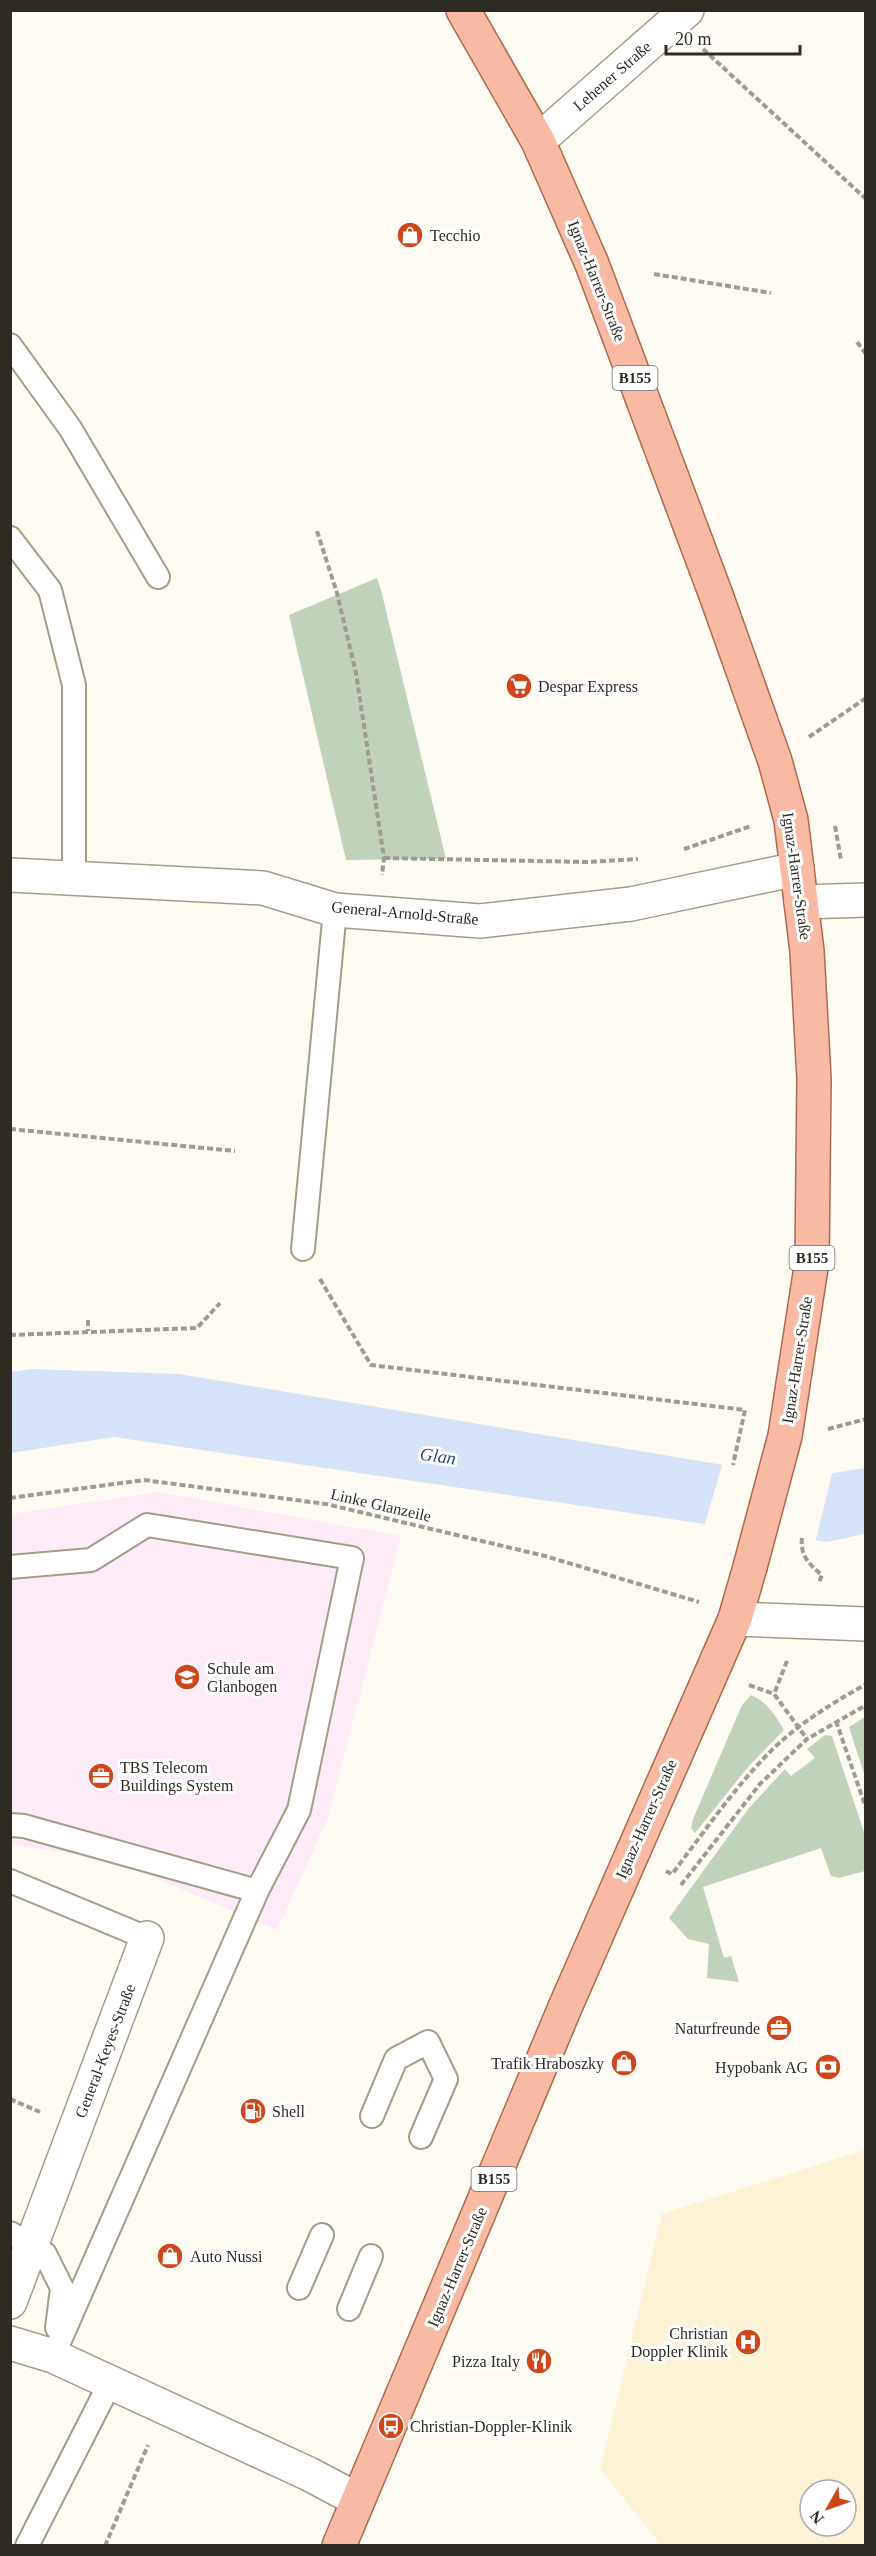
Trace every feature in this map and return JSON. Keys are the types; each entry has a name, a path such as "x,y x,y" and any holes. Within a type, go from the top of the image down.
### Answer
{"main road":[{"name":"Ignaz-Harrer-Straße","path":"339,2546 629,1856 736,1617 785,1436 801,1346 812,1261 814,1079 807,951 791,820 775,760 669,466 592,264 538,141 463,10"}],"street":[{"name":"Lehener Straße","path":"538,141 687,10"},
{"name":"General-Arnold-Straße","path":"10,875 263,888 335,910 492,920 631,904 797,869"},
{"path":"801,902 866,900"},
{"path":"736,1617 866,1624"},
{"name":"General-Keyes-Straße","path":"10,2302 21,2239 147,1938"},
{"path":"10,2343 53,2356 309,2474 358,2500"}],"lane":[{"path":"10,345 70,428 158,577"},
{"path":"10,538 50,590 74,686 74,878"},
{"path":"303,1249 335,910"},
{"path":"10,1567 91,1560 147,1525 351,1558 298,1810 257,1892 53,2356"},
{"path":"10,1825 24,1826 257,1892"},
{"name":"General-Keyes-Straße","path":"10,1881 147,1938"},
{"path":"372,2116 396,2058 428,2042 446,2079 421,2137"},
{"path":"299,2288 322,2235"},
{"path":"21,2239 45,2254 62,2288 53,2356"},
{"path":"349,2308 371,2256"},
{"path":"27,2546 110,2383"}],"path":[{"path":"703,48 866,199"},
{"path":"654,274 771,293"},
{"path":"857,342 866,354"},
{"path":"317,531 337,593 356,673 384,858 378,914"},
{"path":"775,760 866,698"},
{"path":"673,852 750,826 791,820"},
{"path":"384,858 587,862 642,858"},
{"path":"10,1129 235,1151"},
{"path":"303,1249 371,1365 745,1410 742,1424"},
{"path":"10,1335 197,1328 220,1304"},
{"path":"87,1320 88,1331"},
{"path":"828,1429 866,1419"},
{"name":"Linke Glanzeile","path":"10,1498 144,1480 326,1504 545,1556 736,1617"},
{"path":"629,1856 672,1874 728,1799 775,1748 826,1707 866,1684"},
{"path":"681,1885 760,1784 807,1739 866,1705"},
{"path":"836,1721 866,1808"},
{"path":"105,2546 164,2408"}],"shaded area":[{"name":"Schule am Glanbogen","path":"158,1492 401,1536 328,1818 277,1930 113,1860 11,1844 11,1514"},
{"name":"Christian Doppler Klinik","path":"865,2150 865,2545 661,2545 600,2469 662,2214"}],"green space":[{"path":"377,578 446,859 346,860 289,615"},
{"path":"751,1695 766,1705 784,1730 748,1767 695,1833 691,1828 693,1819 742,1705"},
{"path":"865,1717 865,1777 849,1727"},
{"path":"825,1735 832,1736 865,1835 865,1871 839,1878 831,1876 821,1848 703,1887 724,1958 731,1956 739,1982 707,1978 709,1944 688,1939 669,1918 749,1808 785,1769 791,1776 815,1758 807,1749"}],"water":[{"name":"Glan","path":"32,1369 179,1374 802,1478 865,1468 865,1534 827,1542 114,1437 11,1453 10,1372"}],"pier":[{"path":"723,1462 802,1475 833,1470 815,1543 704,1527"}],"place":[{"name":"Tecchio","path":"410,235"},
{"name":"Despar Express","path":"519,686"},
{"name":"Schule am Glanbogen","path":"187,1677"},
{"name":"TBS Telecom Buildings System","path":"101,1776"},
{"name":"Naturfreunde","path":"779,2028"},
{"name":"Trafik Hraboszky","path":"624,2063"},
{"name":"Hypobank AG","path":"828,2067"},
{"name":"Shell","path":"253,2111"},
{"name":"Auto Nussi","path":"170,2256"},
{"name":"Christian Doppler Klinik","path":"748,2342"},
{"name":"Pizza Italy","path":"539,2361"},
{"name":"Christian-Doppler-Klinik","path":"391,2426"}]}
